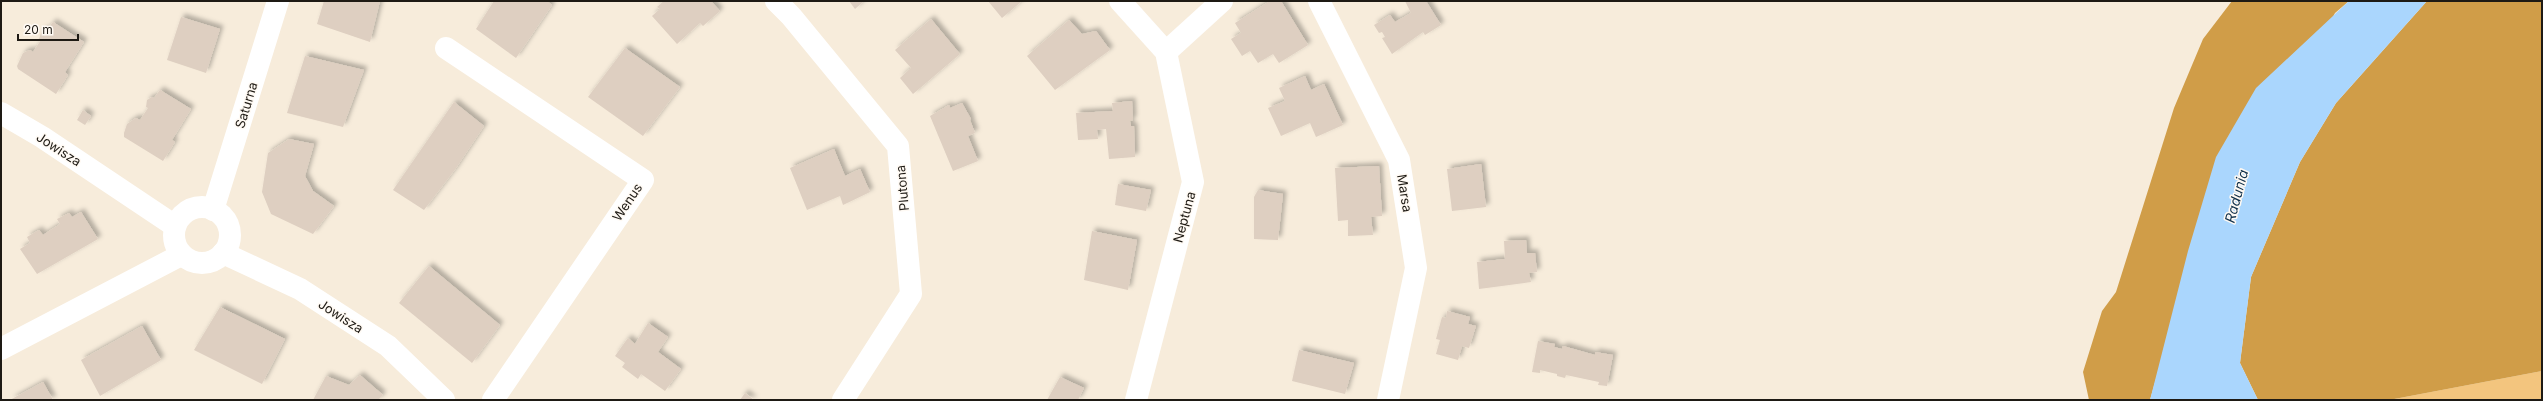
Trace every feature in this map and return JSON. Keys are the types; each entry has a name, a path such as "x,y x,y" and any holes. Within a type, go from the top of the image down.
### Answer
{"street":[{"name":"Saturna","path":"213,210 278,1"},
{"name":"Plutona","path":"776,1 791,16 898,146 911,294 843,400"},
{"name":"Neptuna","path":"1120,1 1166,52 1194,182 1136,400"},
{"path":"1166,52 1222,1"},
{"name":"Marsa","path":"1319,1 1399,160 1416,268 1388,400"},
{"name":"Wenus","path":"446,48 643,180 493,400"},
{"name":"Jowisza","path":"1,113 42,137 175,226"},
{"path":"196,208 213,210 227,223 229,242 223,253 207,263 198,263 182,255 174,237 175,226 187,211 196,208"},
{"name":"Jowisza","path":"223,253 300,289 388,346 444,400"},
{"path":"1,349 182,255"}],"shaded area":[{"path":"2232,1 2349,1 2335,13 2165,347 2150,400 2089,400 2083,372 2102,311 2116,292 2174,108 2203,39"},
{"path":"2427,1 2542,1 2542,371 2389,400 2258,400 2240,363 2251,277 2300,162 2336,103"},
{"path":"2542,371 2542,400 2389,400"}],"water":[{"name":"Radunia","path":"2349,1 2427,1 2336,103 2300,162 2251,277 2240,363 2258,400 2150,400 2188,251 2216,157 2256,88"}],"building":[{"path":"324,1 380,1 370,42 317,24"},
{"path":"494,1 547,1 552,5 516,58 476,29"},
{"path":"664,1 711,1 720,11 703,26 700,23 677,44 652,16 660,9 657,7"},
{"path":"849,1 864,1 855,9"},
{"path":"988,1 1022,1 1002,18"},
{"path":"1270,1 1281,1 1308,45 1279,63 1273,54 1258,63 1250,51 1242,56 1231,39 1241,33 1235,23"},
{"path":"1405,1 1426,1 1441,25 1425,35 1423,32 1392,54 1382,38 1385,37 1382,32 1379,33 1374,25 1390,15 1395,22 1411,13"},
{"path":"181,17 220,29 206,73 167,60"},
{"path":"931,19 960,54 913,94 900,78 911,68 895,50"},
{"path":"1069,20 1082,34 1096,31 1110,50 1055,90 1027,56"},
{"path":"53,22 84,42 65,72 68,75 56,94 18,69 17,66 23,53 30,50 33,52 41,40 39,39 41,33 45,29 47,30"},
{"path":"625,48 680,87 643,136 588,97"},
{"path":"305,56 364,70 343,127 287,113"},
{"path":"1305,76 1311,90 1324,84 1343,125 1316,137 1310,123 1281,136 1268,108 1285,101 1279,88"},
{"path":"160,90 191,109 172,140 175,142 163,161 124,137 127,124 136,118 140,120 148,108 146,107 147,100 152,97 154,98"},
{"path":"1132,101 1133,120 1130,121 1131,126 1134,126 1135,157 1109,159 1106,129 1097,130 1098,139 1078,140 1076,113 1113,111 1112,103"},
{"path":"454,102 484,126 456,168 424,210 393,190"},
{"path":"962,103 971,119 970,120 975,133 968,136 978,161 953,171 930,116 949,105 950,108"},
{"path":"83,110 91,116 85,125 77,120"},
{"path":"289,139 314,144 305,176 313,191 334,206 313,234 271,214 262,192 268,153"},
{"path":"834,149 845,176 860,169 870,192 843,205 840,196 807,210 790,168"},
{"path":"1481,164 1486,207 1452,211 1447,169"},
{"path":"1379,166 1382,216 1371,217 1373,235 1348,236 1348,220 1338,221 1335,168"},
{"path":"1118,184 1151,190 1146,211 1115,205"},
{"path":"1258,190 1283,194 1278,240 1254,239 1254,197"},
{"path":"81,212 98,239 37,274 20,249 30,243 27,237 39,230 43,235 60,224 57,219 69,213 72,217"},
{"path":"1092,231 1137,240 1128,290 1084,280"},
{"path":"1526,240 1527,253 1535,253 1537,272 1529,273 1531,282 1479,289 1477,262 1505,259 1504,241"},
{"path":"429,266 500,325 472,363 399,303"},
{"path":"220,307 285,339 262,384 194,350"},
{"path":"1447,311 1470,317 1468,324 1476,326 1469,348 1462,346 1458,360 1436,354 1440,340 1436,339 1442,317 1446,318"},
{"path":"648,323 668,337 658,352 681,369 665,391 641,374 638,379 622,367 625,363 615,356 628,338 635,344"},
{"path":"142,326 161,360 100,396 81,360"},
{"path":"1538,341 1555,344 1554,347 1562,349 1563,346 1595,355 1595,352 1613,355 1607,386 1598,385 1599,382 1566,375 1565,378 1557,376 1557,374 1540,370 1540,373 1532,372"},
{"path":"1299,350 1354,363 1345,394 1292,381"},
{"path":"360,375 383,395 378,400 313,400 326,376 349,385"},
{"path":"1060,377 1084,388 1078,400 1047,400"},
{"path":"43,382 53,400 10,400"},
{"path":"745,393 754,400 740,400"}]}
